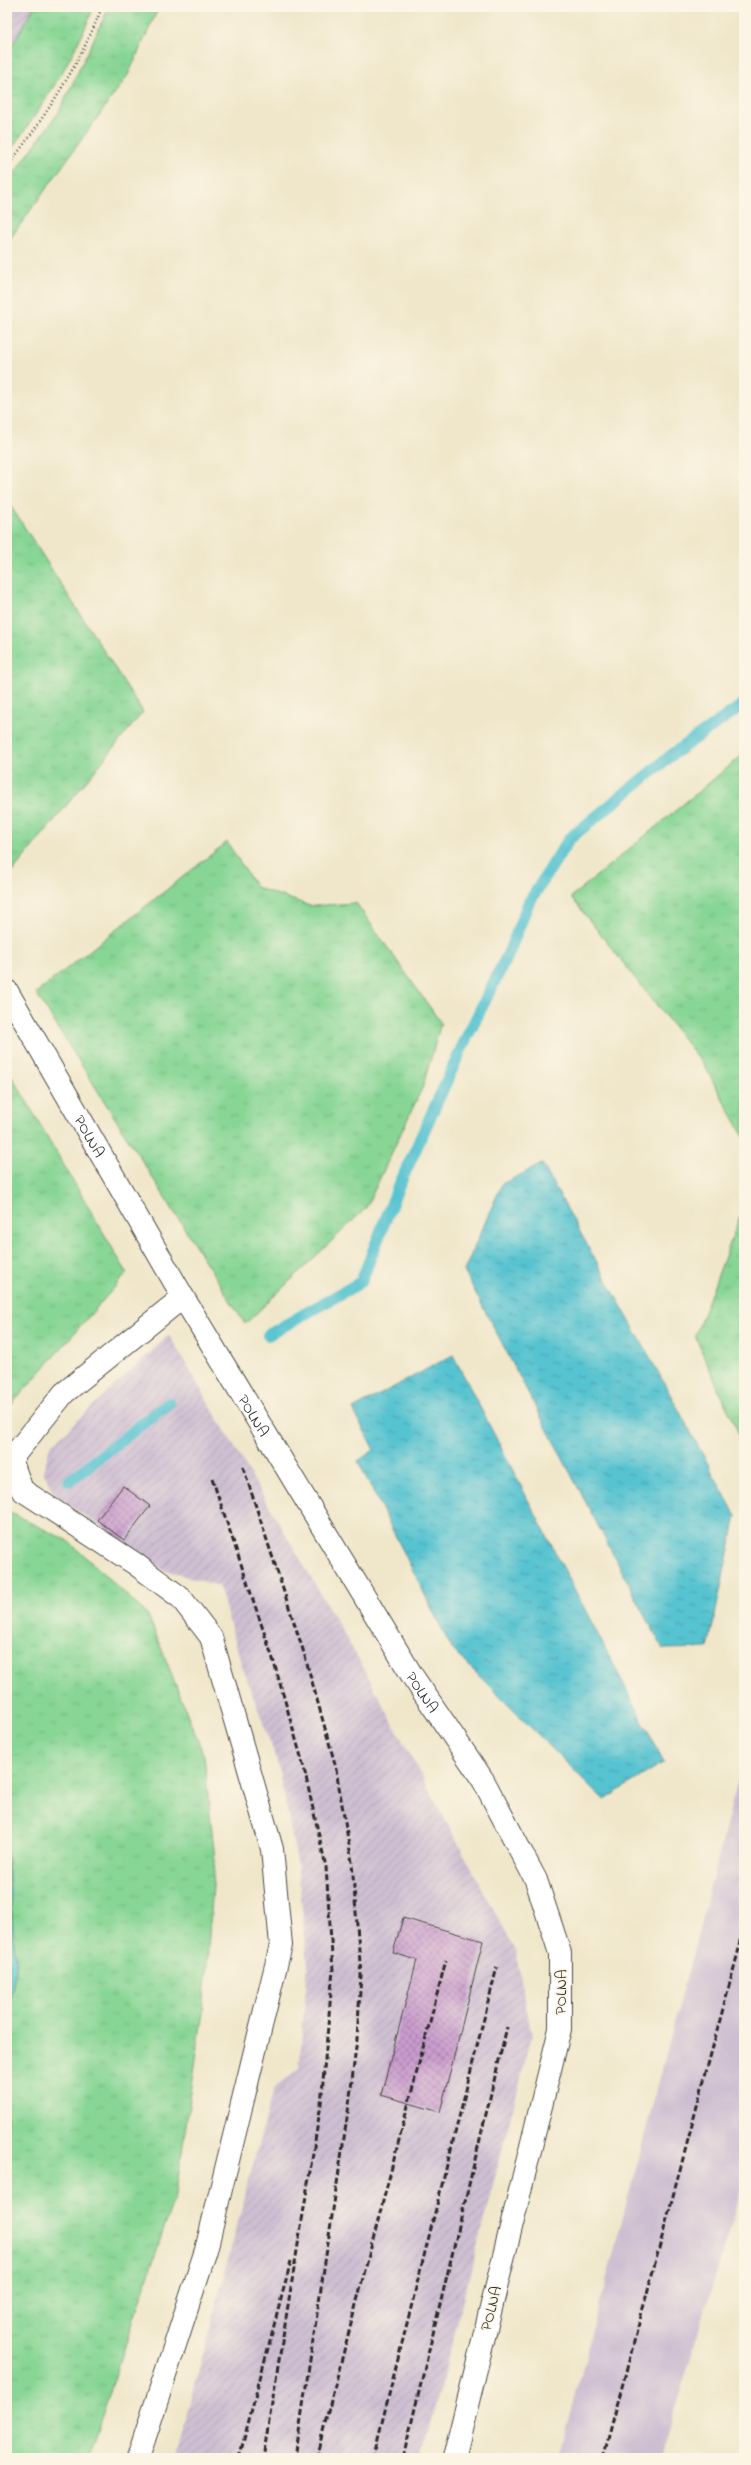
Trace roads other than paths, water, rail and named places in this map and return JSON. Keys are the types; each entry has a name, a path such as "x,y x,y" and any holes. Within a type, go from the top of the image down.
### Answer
{"street":[{"name":"POLNA","path":"7,991 183,1297 413,1677 483,1780 536,1880 560,1953 560,2029 454,2458"},
{"path":"138,2458 206,2250 281,1945 272,1849 211,1638 181,1598 134,1563 22,1490 11,1459 64,1393 183,1297"}],"water":[{"path":"542,1164 657,1370 736,1516 708,1648 663,1649 464,1271 502,1184"},
{"path":"453,1355 664,1762 604,1800 452,1649 358,1461 374,1450 353,1409"},
{"path":"7,1850 16,1969 7,2016"}],"waterway":[{"path":"268,1335 361,1282 397,1190 463,1045 509,952 528,904 569,839 673,754 744,704"},
{"path":"69,1481 169,1403"}],"railway":[{"path":"243,1467 304,1653 335,1764 352,1862 361,1975 357,2039 349,2105 295,2458"},
{"path":"212,1478 273,1659 303,1764 326,1867 333,1970 321,2104 263,2458"},
{"path":"603,2458 744,1930"},
{"path":"316,2458 446,1960"},
{"path":"373,2458 497,1967"},
{"path":"403,2458 507,2027"},
{"path":"239,2458 291,2261"}]}
